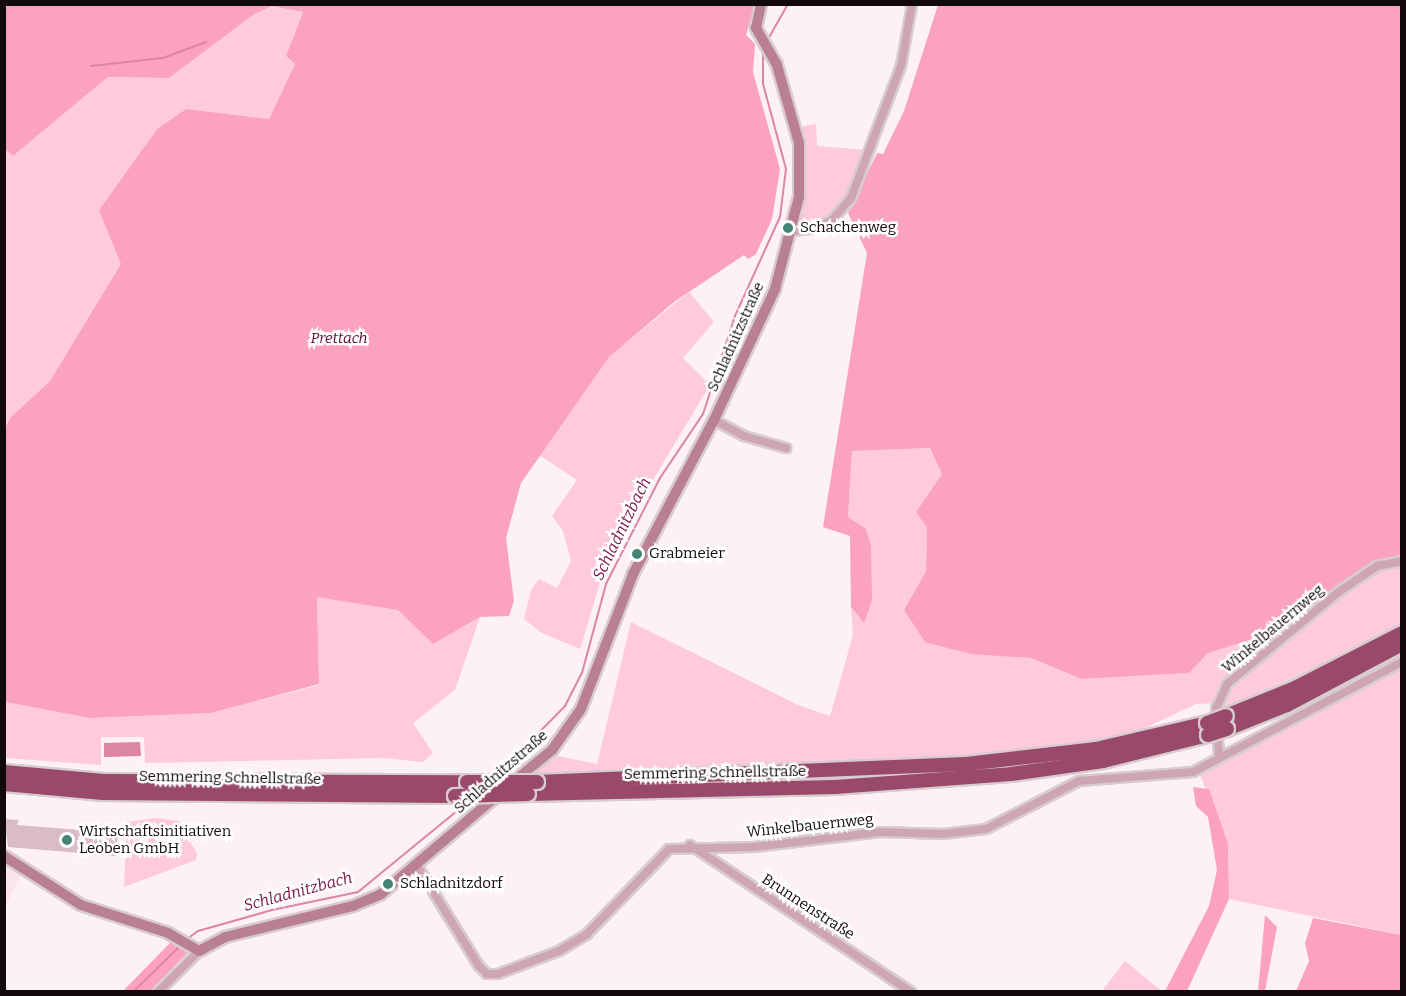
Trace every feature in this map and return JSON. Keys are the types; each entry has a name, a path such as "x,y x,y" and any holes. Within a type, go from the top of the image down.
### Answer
{"highway":[{"name":"Semmering Schnellstraße","path":"1226,722 1401,633"},
{"name":"Semmering Schnellstraße","path":"4,784 103,793 455,796 835,787 1011,774 1103,761 1287,705 1401,644"},
{"name":"Semmering Schnellstraße","path":"4,772 116,781 537,782 966,764 1096,749 1207,729"}],"street":[{"name":"Schladnitzstraße","path":"158,992 196,949 244,932 366,902 418,867 540,762 569,730 594,681 633,574 714,420 767,310 793,231 801,173 799,143 772,55 759,34 755,21 761,4"},
{"path":"793,231 817,228 832,220 851,198 901,66 912,4"},
{"path":"714,420 744,436 786,448"},
{"name":"Winkelbauernweg","path":"1219,756 1216,709 1227,684 1340,591 1377,567 1401,561"},
{"name":"Winkelbauernweg","path":"418,867 479,966 487,974 498,974 560,951 587,934 669,849 690,845 754,847 881,832 943,834 986,829 1064,785 1116,776 1181,776 1336,700 1401,662"},
{"name":"Brunnenstraße","path":"690,845 911,992"},
{"path":"4,856 93,911 176,938 196,949"}],"shaded area":[{"path":"272,6 303,12 286,56 295,64 269,119 186,109 157,129 99,210 122,264 50,381 10,418 5,429 5,149 13,156 108,77 169,78 253,15"},
{"path":"816,124 817,146 866,150 850,197 831,217 799,227 804,172 799,127"},
{"path":"689,292 714,322 683,358 710,385 609,553 580,649 542,633 524,619 531,590 539,579 557,588 571,561 563,531 552,516 577,480 539,455 608,357"},
{"path":"930,448 942,474 916,512 927,528 926,571 904,610 969,653 1031,658 1081,679 1189,673 1208,653 1288,628 1376,563 1401,558 1401,623 1338,658 1243,700 1216,709 1216,703 1196,704 1128,736 1002,756 532,774 558,756 597,764 631,622 798,705 830,716 853,635 851,607 864,623 848,517 852,451"},
{"path":"317,596 398,610 433,644 480,617 455,690 413,723 433,753 423,762 383,758 145,763 144,737 101,737 101,765 5,758 4,702 90,718 211,713 319,685"},
{"path":"1401,668 1401,935 1229,899 1228,844 1200,775"},
{"path":"140,742 141,756 104,757 104,743"},
{"path":"156,818 179,821 197,854 196,860 124,887 127,822"},
{"path":"5,861 22,872 5,907"},
{"path":"1125,961 1162,991 1102,991"}],"green space":[{"name":"Prettach","path":"5,4 755,5 746,35 755,44 753,72 780,169 772,219 756,254 748,259 744,255 674,302 609,357 521,483 506,538 514,601 509,616 480,617 433,644 398,610 317,597 319,684 211,713 90,718 5,702 5,429 10,418 50,381 121,264 99,210 157,129 186,109 269,119 295,64 286,56 303,12 272,6 253,15 169,78 108,77 13,156 5,149"},
{"path":"938,5 1401,5 1401,558 1376,563 1288,628 1208,653 1189,673 1081,679 1031,658 971,654 925,642 904,610 926,571 927,528 916,512 942,474 930,448 852,451 848,517 866,529 871,546 872,600 864,623 851,607 850,536 823,527 867,253 848,213 877,153 883,154 904,111"},
{"path":"1193,787 1209,789 1228,844 1229,899 1187,991 1165,991 1209,906 1217,870 1208,817 1196,806"},
{"path":"1265,915 1277,927 1265,991 1258,991"},
{"path":"1313,918 1401,935 1401,991 1296,991 1309,961 1305,943"},
{"path":"171,942 189,951 150,991 122,992"}],"building":[{"name":"Wirtschaftsinitiativen Leoben GmbH","path":"4,819 19,820 17,825 118,833 116,856 8,847"}],"waterway":[{"name":"Schladnitzbach","path":"767,41 788,4"},
{"path":"91,66 163,58 206,42"},
{"name":"Schladnitzbach","path":"497,775 565,706 582,673 606,584 660,478 703,414 735,316 780,217 786,169 763,84 763,49"},
{"name":"Schladnitzbach","path":"187,939 198,931 272,910 358,892 468,802"},
{"name":"Schladnitzbach","path":"133,992 181,945"}],"place":[{"name":"Schachenweg","path":"788,228"},
{"name":"Grabmeier","path":"637,554"},
{"name":"Wirtschaftsinitiativen Leoben GmbH","path":"67,840"},
{"name":"Schladnitzdorf","path":"388,884"}]}
